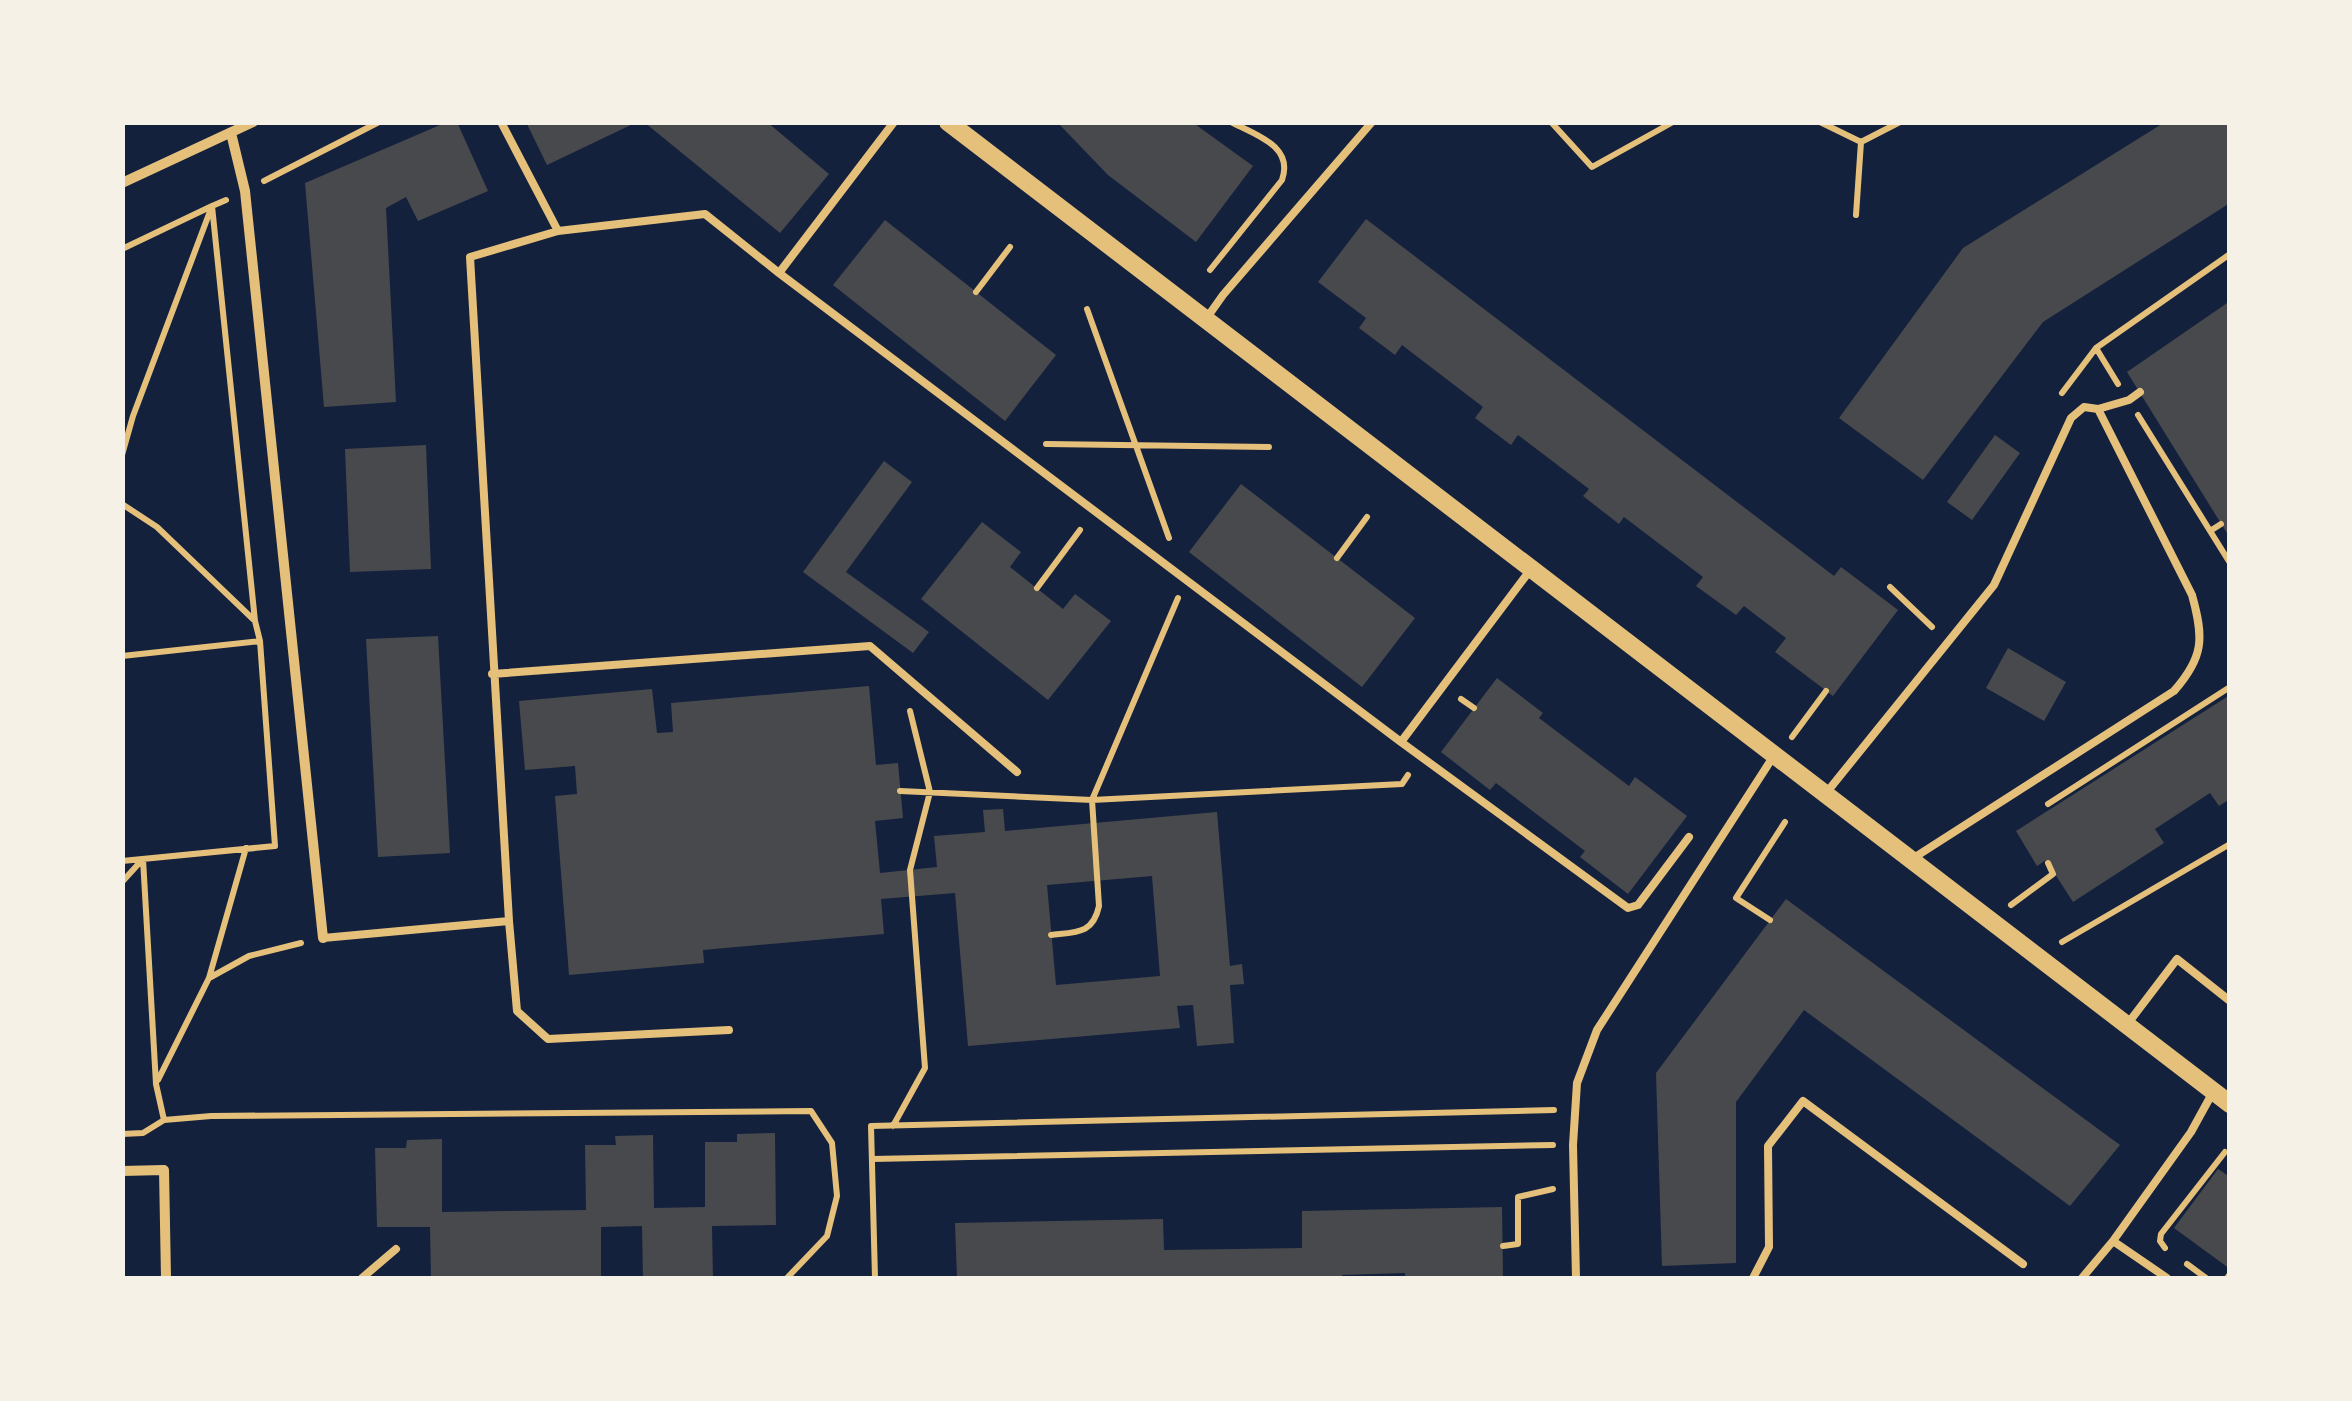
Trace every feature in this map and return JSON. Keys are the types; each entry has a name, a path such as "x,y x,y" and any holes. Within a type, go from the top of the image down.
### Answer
{"street":[{"path":"122,183 253,122"},
{"path":"948,122 2230,1104"},
{"path":"230,134 245,191 322,938"},
{"path":"122,1171 164,1170 166,1278"}],"lane":[{"path":"500,122 558,231"},
{"path":"779,274 894,122"},
{"path":"1206,319 1372,122"},
{"path":"729,1030 548,1038 517,1011 492,674 470,257 558,231 705,214 1184,579 1628,908 1638,905 1689,837"},
{"path":"1824,796 1994,585 2071,418 2084,407 2098,410 2140,392"},
{"path":"1910,860 2174,691 2194,668 2201,627 2192,595 2098,410"},
{"path":"1401,742 1531,568"},
{"path":"492,674 870,646 1016,772"},
{"path":"1576,1278 1574,1146 1577,1083 1583,1065 1597,1030 1773,757"},
{"path":"322,938 509,921"},
{"path":"2126,1026 2176,959 2230,1000"},
{"path":"2082,1278 2114,1242 2191,1132 2213,1092"},
{"path":"1752,1278 1768,1248 1768,1146 1803,1100 2023,1264"},
{"path":"2114,1242 2167,1278"},
{"path":"362,1278 396,1249"}],"path":[{"path":"122,249 379,122"},
{"path":"1203,278 1282,180 1286,168 1273,143 1231,122"},
{"path":"1551,122 1592,167 1673,122"},
{"path":"1820,122 1861,142"},
{"path":"1861,142 1900,122"},
{"path":"1856,216 1861,142"},
{"path":"122,455 212,206"},
{"path":"122,861 275,846 260,640 254,621 212,206"},
{"path":"976,292 1010,247"},
{"path":"1052,935 1083,932 1092,927 1096,918 1100,906 1092,800 1178,602 1184,579 1087,309"},
{"path":"2096,348 2230,563"},
{"path":"1004,443 1269,447"},
{"path":"122,497 254,621"},
{"path":"1337,558 1367,517"},
{"path":"2210,532 2221,524"},
{"path":"1037,588 1080,530"},
{"path":"1890,587 1937,632"},
{"path":"122,656 260,640"},
{"path":"1792,737 1826,691"},
{"path":"1461,699 1474,708"},
{"path":"893,1126 926,1068 910,870 930,792 908,702"},
{"path":"900,791 1092,800 1402,784 1411,771"},
{"path":"1770,920 1736,898 1785,822"},
{"path":"2059,944 2230,844"},
{"path":"156,1084 210,978 246,848"},
{"path":"122,882 143,859"},
{"path":"143,859 156,1084 164,1120"},
{"path":"2010,906 2053,874 2048,863"},
{"path":"210,978 249,956 322,938"},
{"path":"874,1278 870,1126 1554,1110"},
{"path":"122,1134 142,1133 164,1120 211,1116 811,1111 832,1143 837,1196 827,1236 787,1278"},
{"path":"872,1159 1554,1145"},
{"path":"2206,1278 2160,1241 2225,1152"},
{"path":"1502,1246 1518,1244 1518,1197 1555,1188"}],"building":[{"path":"447,122 457,122 488,191 418,221 406,197 386,208 396,402 324,407 305,183"},
{"path":"526,122 637,122 547,165"},
{"path":"644,122 767,122 829,174 780,233"},
{"path":"1057,122 1192,122 1253,166 1196,242 1108,175"},
{"path":"2165,122 2230,122 2230,203 2043,322 1923,480 1839,418 1963,248"},
{"path":"1366,219 1834,576 1841,567 1898,610 1833,696 1775,652 1786,638 1744,606 1736,615 1696,586 1703,577 1624,517 1619,524 1583,496 1589,489 1518,435 1511,445 1475,418 1483,407 1402,345 1395,355 1359,328 1366,318 1318,282"},
{"path":"885,220 1056,355 1005,421 833,285"},
{"path":"2230,301 2230,538 2127,372"},
{"path":"1995,435 2020,453 1972,520 1947,502"},
{"path":"426,445 431,569 350,572 345,449"},
{"path":"884,461 912,482 846,572 929,632 913,653 803,572"},
{"path":"1241,484 1415,618 1362,687 1189,552"},
{"path":"982,522 1021,552 1010,567 1063,609 1075,594 1111,621 1048,700 921,599"},
{"path":"438,636 450,853 378,857 366,639"},
{"path":"2008,648 2066,682 2044,721 1986,688"},
{"path":"1497,678 1543,713 1539,718 1629,786 1635,777 1687,816 1628,894 1580,857 1585,851 1496,783 1490,790 1441,752"},
{"path":"869,686 876,765 898,763 903,818 875,821 880,873 937,867 934,836 985,832 983,810 1003,809 1005,831 1217,812 1230,966 1242,964 1244,984 1230,985 1234,1043 1197,1046 1193,1005 1177,1006 1180,1028 968,1046 955,893 881,899 884,934 703,950 704,963 569,975 555,796 577,794 575,766 525,770 519,701 652,689 657,733 673,732 671,703","holes":["1152,876 1160,976 1056,985 1047,885"]},
{"path":"2230,695 2230,799 2219,806 2210,793 2155,829 2164,843 2073,902 2046,860 2037,866 2016,831"},
{"path":"1786,899 2120,1145 2070,1206 1804,1010 1736,1102 1736,1263 1662,1266 1656,1073"},
{"path":"775,1133 776,1225 712,1226 713,1278 643,1278 642,1226 601,1227 601,1278 431,1278 430,1227 377,1227 375,1148 406,1148 407,1140 442,1139 442,1212 586,1210 585,1145 616,1145 615,1136 653,1135 654,1208 705,1207 705,1142 737,1142 737,1134"},
{"path":"2218,1169 2230,1177 2230,1269 2174,1228"},
{"path":"1502,1207 1503,1278 1405,1278 1405,1273 1342,1278 957,1278 955,1223 1163,1219 1164,1250 1302,1248 1302,1211"}]}
